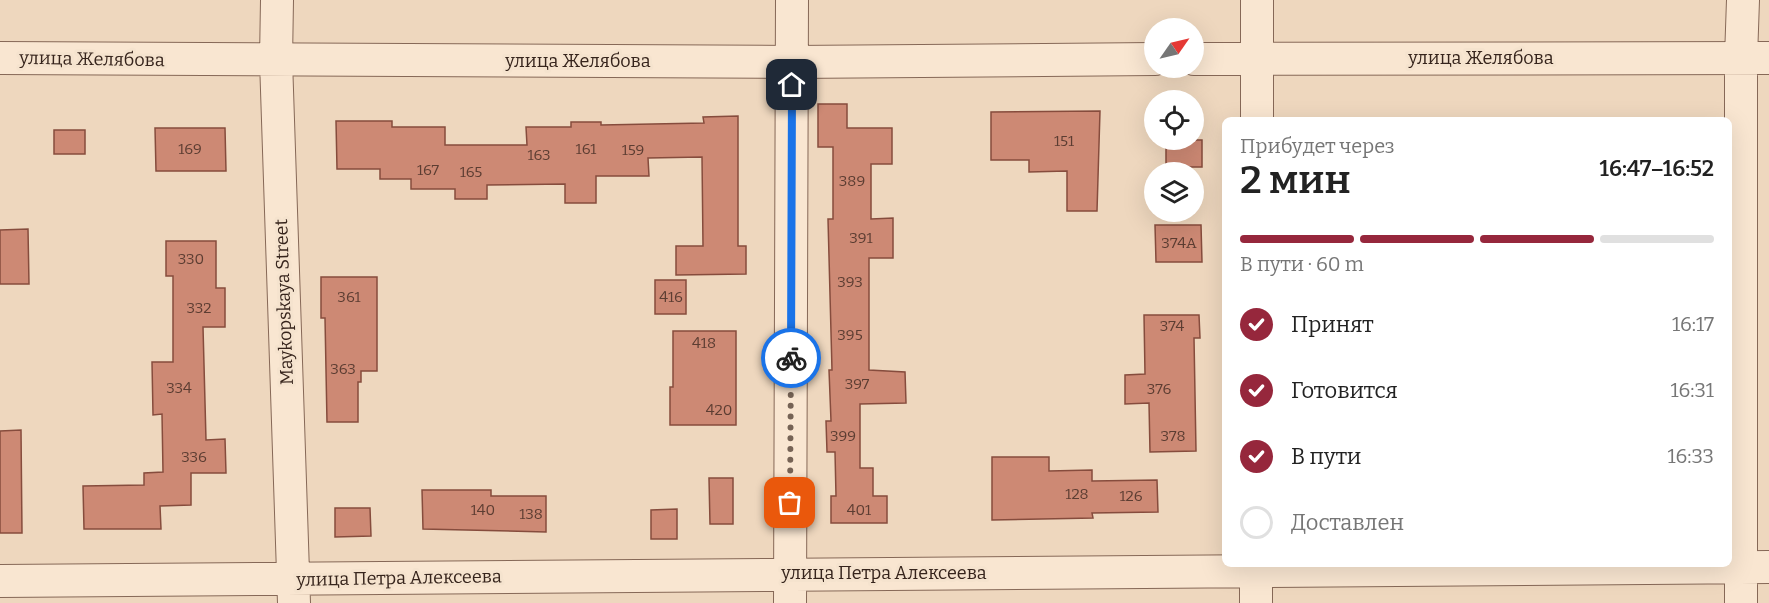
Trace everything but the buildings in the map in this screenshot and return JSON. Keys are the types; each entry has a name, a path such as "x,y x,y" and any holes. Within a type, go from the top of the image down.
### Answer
{"street":[{"name":"Maykopskaya Street","path":"277,0 276,60 294,591"},
{"path":"790,588 792,0"},
{"path":"1257,0 1257,117"},
{"path":"1741,603 1755,567 1755,58 1743,0"},
{"name":"улица Желябова","path":"0,58 792,62 1144,59"},
{"name":"улица Желябова","path":"1204,59 1755,58"},
{"name":"улица Петра Алексеева","path":"0,581 294,591 790,588 1256,580 1755,567"}],"way so far":[{"path":"790,503 791,358"}],"route":[{"path":"791,358 792,85"}]}
